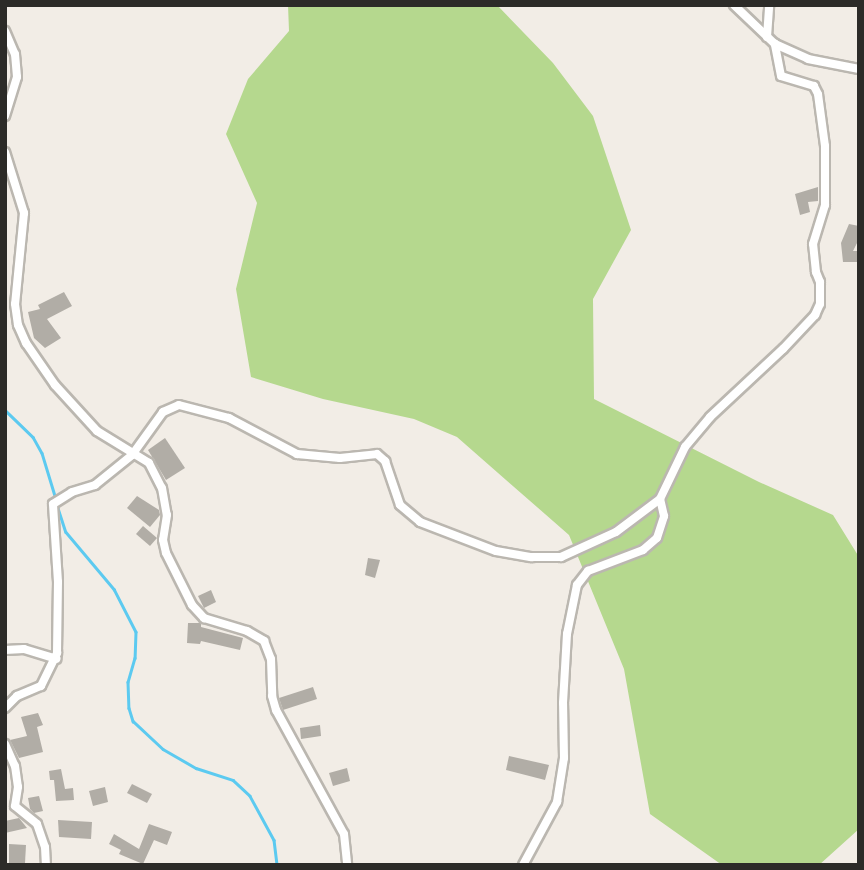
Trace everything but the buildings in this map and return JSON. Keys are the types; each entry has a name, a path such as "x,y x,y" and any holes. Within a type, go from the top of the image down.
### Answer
{"street":[{"path":"734,5 775,44 808,59 859,69"},
{"path":"767,37 769,5"},
{"path":"5,31 15,54 17,77 5,116"},
{"path":"5,708 17,696 41,685 56,659 58,595 53,504 72,492 95,485 132,455 163,412 179,405 229,418 297,454 340,458 377,454 385,461 400,505 420,522 496,551 531,557 561,557 583,550 617,532 660,499 685,447 710,417 815,315 820,303 820,282 816,272 813,244 825,205 825,146 818,94 814,86 780,76 775,44"},
{"path":"5,152 24,213 15,304 18,325 26,343 55,385 97,431 149,463 162,488 167,515 163,540 166,554 192,605 204,618 247,631 264,641 271,659 276,710 344,834 347,865"},
{"path":"523,865 557,802 564,758 563,703 568,634 576,585 588,571 643,550 657,538 664,516 660,499"},
{"path":"5,650 24,649 56,659"},
{"path":"5,744 15,766 15,806 37,824 45,847 46,865"}],"green space":[{"path":"288,5 497,5 553,63 593,116 631,230 593,299 594,399 759,482 833,515 859,557 859,829 819,865 722,865 650,814 624,669 569,535 457,437 414,419 323,399 251,377 236,289 257,203 226,134 248,79 289,31"}],"waterway":[{"path":"5,410 33,437 42,453 56,499"},
{"path":"57,505 66,532 114,589 136,632 135,658 128,682 129,708 133,721 163,749 196,768 233,780 250,796 274,840 277,865"}]}
